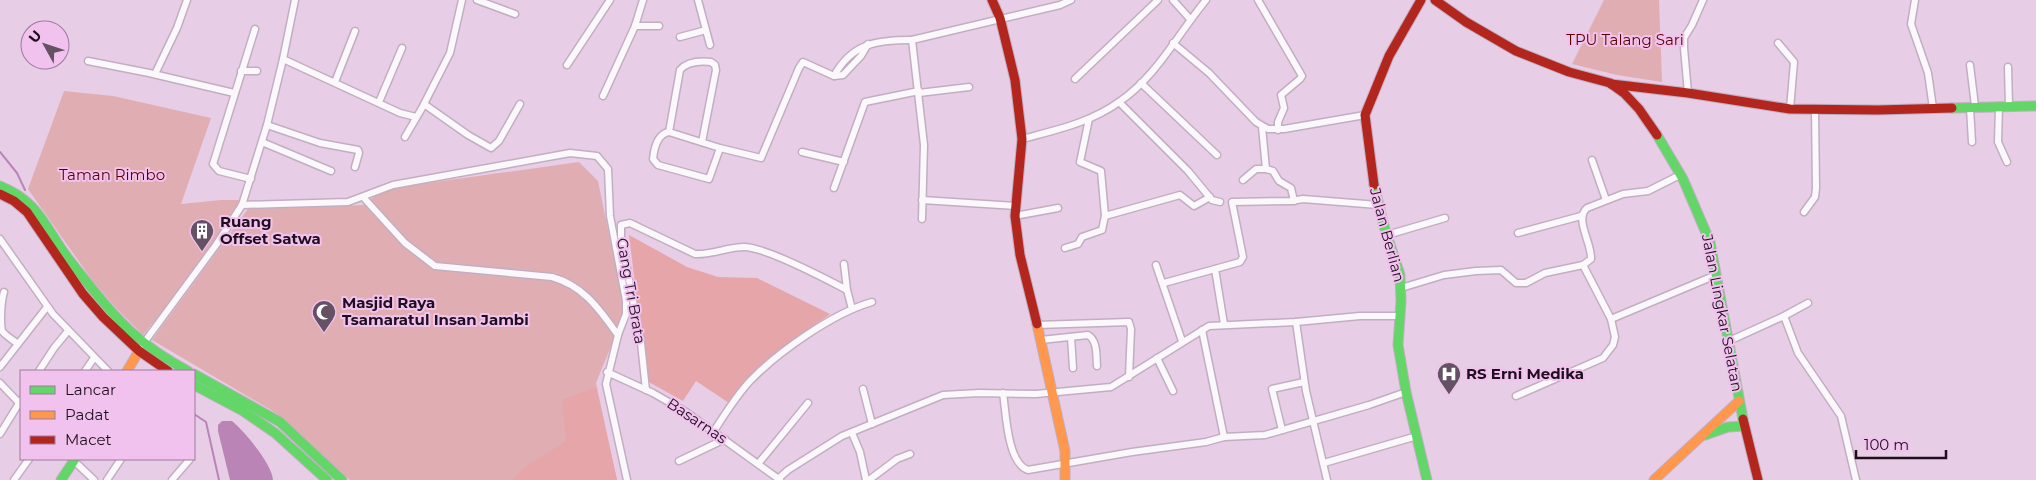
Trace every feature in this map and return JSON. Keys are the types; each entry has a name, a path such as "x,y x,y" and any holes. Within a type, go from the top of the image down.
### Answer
{"main road":[{"path":"992,0 1000,18 1015,80 1022,139 1015,211 1020,255 1065,451 1064,480"},
{"name":"Jalan Berlian","path":"1421,0 1389,56 1365,115 1372,179 1378,205 1400,275 1402,288 1398,344 1406,392 1427,480"},
{"path":"1436,0 1452,13 1494,40 1568,72 1611,84 1688,93 1790,109 2036,106"},
{"name":"Jalan Lingkar Selatan","path":"1611,84 1623,93 1650,124 1680,175 1704,224 1716,275 1744,426 1758,480"},
{"path":"0,186 20,194 35,208 58,244 141,348 186,370"},
{"path":"0,194 14,200 27,212 83,294 116,330 167,370"},
{"path":"83,294 92,288"},
{"path":"128,370 141,348"},
{"path":"195,375 252,404 280,422 342,480"},
{"path":"195,386 243,411 275,433 327,480"},
{"path":"1654,480 1739,401"},
{"path":"1700,437 1728,427 1744,426"},
{"path":"61,480 73,460"}],"street":[{"path":"155,74 177,28 187,0"},
{"path":"141,348 216,245 242,205 267,125 295,0"},
{"path":"405,137 450,53 462,0"},
{"path":"478,0 515,14"},
{"path":"567,66 610,0"},
{"path":"602,96 635,26 643,0"},
{"path":"698,0 710,45"},
{"path":"720,148 709,179 658,164 654,162 653,156 658,139 664,133 669,132 720,148 761,158 803,62 834,76 846,58 868,44 912,40 1060,5 1071,0"},
{"path":"1075,79 1158,0"},
{"path":"1174,0 1190,19"},
{"path":"1022,139 1073,126 1119,102 1141,83 1160,62 1190,19 1206,0"},
{"path":"1258,0 1302,76 1281,95 1284,108 1279,120 1278,130"},
{"path":"1688,93 1684,38 1703,0"},
{"path":"1915,0 1911,24 1928,73 1933,108"},
{"path":"635,26 659,26"},
{"path":"251,179 220,171 213,164 254,29"},
{"path":"680,37 706,30"},
{"path":"335,82 355,31"},
{"path":"912,40 924,145 922,219"},
{"path":"1173,43 1209,73 1262,127 1278,130 1365,115"},
{"path":"1778,43 1794,62 1790,109"},
{"path":"379,102 402,48"},
{"path":"283,59 400,112 416,117"},
{"path":"88,61 155,74 234,93"},
{"path":"669,132 680,70 684,65 711,62 715,65 716,70 702,142"},
{"path":"1970,65 1973,107 1972,142"},
{"path":"2008,67 2009,106"},
{"path":"241,71 257,71"},
{"path":"1141,83 1217,155"},
{"path":"834,188 865,102 919,92 969,87"},
{"path":"1119,102 1188,171 1214,201 1220,202"},
{"path":"424,104 468,135 491,148 499,141 520,104"},
{"path":"1999,106 1998,142 2007,162"},
{"path":"1804,212 1815,197 1816,188 1815,110"},
{"path":"1065,248 1078,244 1082,237 1102,230 1105,216 1101,171 1080,162 1089,119"},
{"path":"267,125 320,143 358,150 359,153 355,167"},
{"path":"1262,127 1266,169"},
{"path":"262,142 331,171"},
{"path":"802,152 844,162"},
{"path":"242,205 348,202 393,185 570,153 597,156 608,169 610,216 626,301 626,314 618,335 606,384 627,480"},
{"path":"1592,160 1606,200"},
{"path":"1243,180 1256,169 1273,171 1281,182 1291,188 1294,201"},
{"path":"1518,233 1581,216 1588,208 1606,200 1623,194 1648,191 1680,175"},
{"path":"1105,216 1180,195 1194,206 1210,197"},
{"path":"363,197 405,243 435,266 552,277 567,282 580,289 618,335"},
{"path":"1164,284 1240,262 1242,259 1232,202 1294,201 1303,199 1378,205"},
{"path":"922,200 1015,211 1058,208"},
{"path":"1402,288 1444,275 1476,271 1501,270 1516,283 1526,283 1545,273 1583,265 1591,259 1591,253 1581,216"},
{"path":"1387,235 1445,218"},
{"name":"Gang Tri Brata","path":"646,390 640,343 620,237 621,225 630,223 695,254 705,255 743,247 754,248 796,265 847,290"},
{"path":"0,239 47,307 107,370"},
{"path":"844,264 847,290 852,309"},
{"path":"1156,265 1182,341"},
{"path":"1516,396 1603,358 1609,352 1615,336 1611,320 1583,265"},
{"path":"1215,269 1224,324"},
{"path":"1611,320 1716,275"},
{"path":"4,292 0,305 0,327 6,335 18,344"},
{"path":"714,431 733,402 772,361 833,319 852,309 872,302"},
{"path":"1729,341 1808,303"},
{"path":"0,368 47,307"},
{"path":"779,479 842,436 942,395 1036,394 1111,387 1182,341 1209,326 1296,322 1360,316 1400,316"},
{"path":"1784,316 1798,353 1841,416 1856,480"},
{"path":"1037,325 1129,322 1132,329 1129,377"},
{"path":"1296,322 1304,382 1328,480"},
{"path":"1202,330 1224,437"},
{"path":"40,370 68,331"},
{"path":"1041,340 1086,334 1092,337 1096,347 1097,366"},
{"path":"1071,337 1073,368"},
{"path":"86,370 94,358"},
{"path":"1157,358 1173,391"},
{"name":"Basarnas","path":"608,372 686,412 779,479"},
{"path":"1282,430 1272,389 1304,382"},
{"path":"0,383 20,402"},
{"path":"863,389 872,424"},
{"path":"1004,393 1011,444 1015,458 1028,470 1132,452 1206,442 1224,437 1265,435 1369,405 1406,392"},
{"path":"758,464 808,403"},
{"path":"0,434 20,404"},
{"path":"852,433 860,452 867,480 897,458 910,454"},
{"path":"1324,463 1417,436"},
{"path":"679,461 725,439"},
{"path":"14,480 28,460"},
{"path":"75,460 94,480"},
{"path":"106,480 120,460"},
{"path":"172,480 189,460"}],"green space":[{"name":"TPU Talang Sari","path":"1604,0 1659,0 1662,82 1617,75 1572,64"},
{"name":"Taman Rimbo","path":"64,91 113,96 211,118 181,204 239,200 231,218 209,253 143,335 92,280 28,189"},
{"path":"579,162 598,181 625,312 596,383 617,480 350,480 276,413 152,340 248,209 363,205 385,189"}],"shaded area":[{"path":"629,235 687,267 718,277 757,278 830,314 771,356 729,403 696,381 683,401 647,381"},
{"path":"596,387 617,480 512,480 524,468 566,441 562,400"},
{"path":"222,421 232,421 244,433 263,457 273,480 230,480 218,431 218,425"}],"waterway":[{"path":"0,152 17,173 25,190"},
{"path":"195,415 206,422 219,480"}],"traffic: fast":[{"path":"1952,108 2036,106"},
{"path":"1657,135 1683,179 1710,242 1743,419"},
{"path":"1374,185 1384,226 1400,275 1401,301 1398,345 1406,392 1427,480"},
{"path":"0,186 21,197 36,211 69,260 98,296 131,332 171,362 186,370"},
{"path":"195,375 280,422 342,480"},
{"path":"195,386 243,411 275,433 327,480"},
{"path":"1705,435 1728,427 1744,426"},
{"path":"61,480 74,460"}],"traffic: slow":[{"path":"1037,324 1065,451 1065,480"},
{"path":"128,370 139,351"},
{"path":"1654,480 1739,401"}],"traffic: jam":[{"path":"992,0 1000,18 1015,80 1022,139 1015,216 1020,255 1037,324"},
{"path":"1374,185 1365,115 1389,56 1421,0"},
{"path":"1435,0 1466,22 1516,51 1569,72 1610,83 1624,93 1639,109 1657,135"},
{"path":"1611,84 1688,93 1790,109 1878,110 1952,108"},
{"path":"0,194 14,201 27,212 83,294 103,317 139,351 167,370"},
{"path":"1743,419 1758,480"}],"place":[{"name":"Ruang Offset Satwa","path":"202,252"},
{"name":"Masjid Raya Tsamaratul Insan Jambi","path":"324,333"},
{"name":"RS Erni Medika","path":"1449,395"}]}
